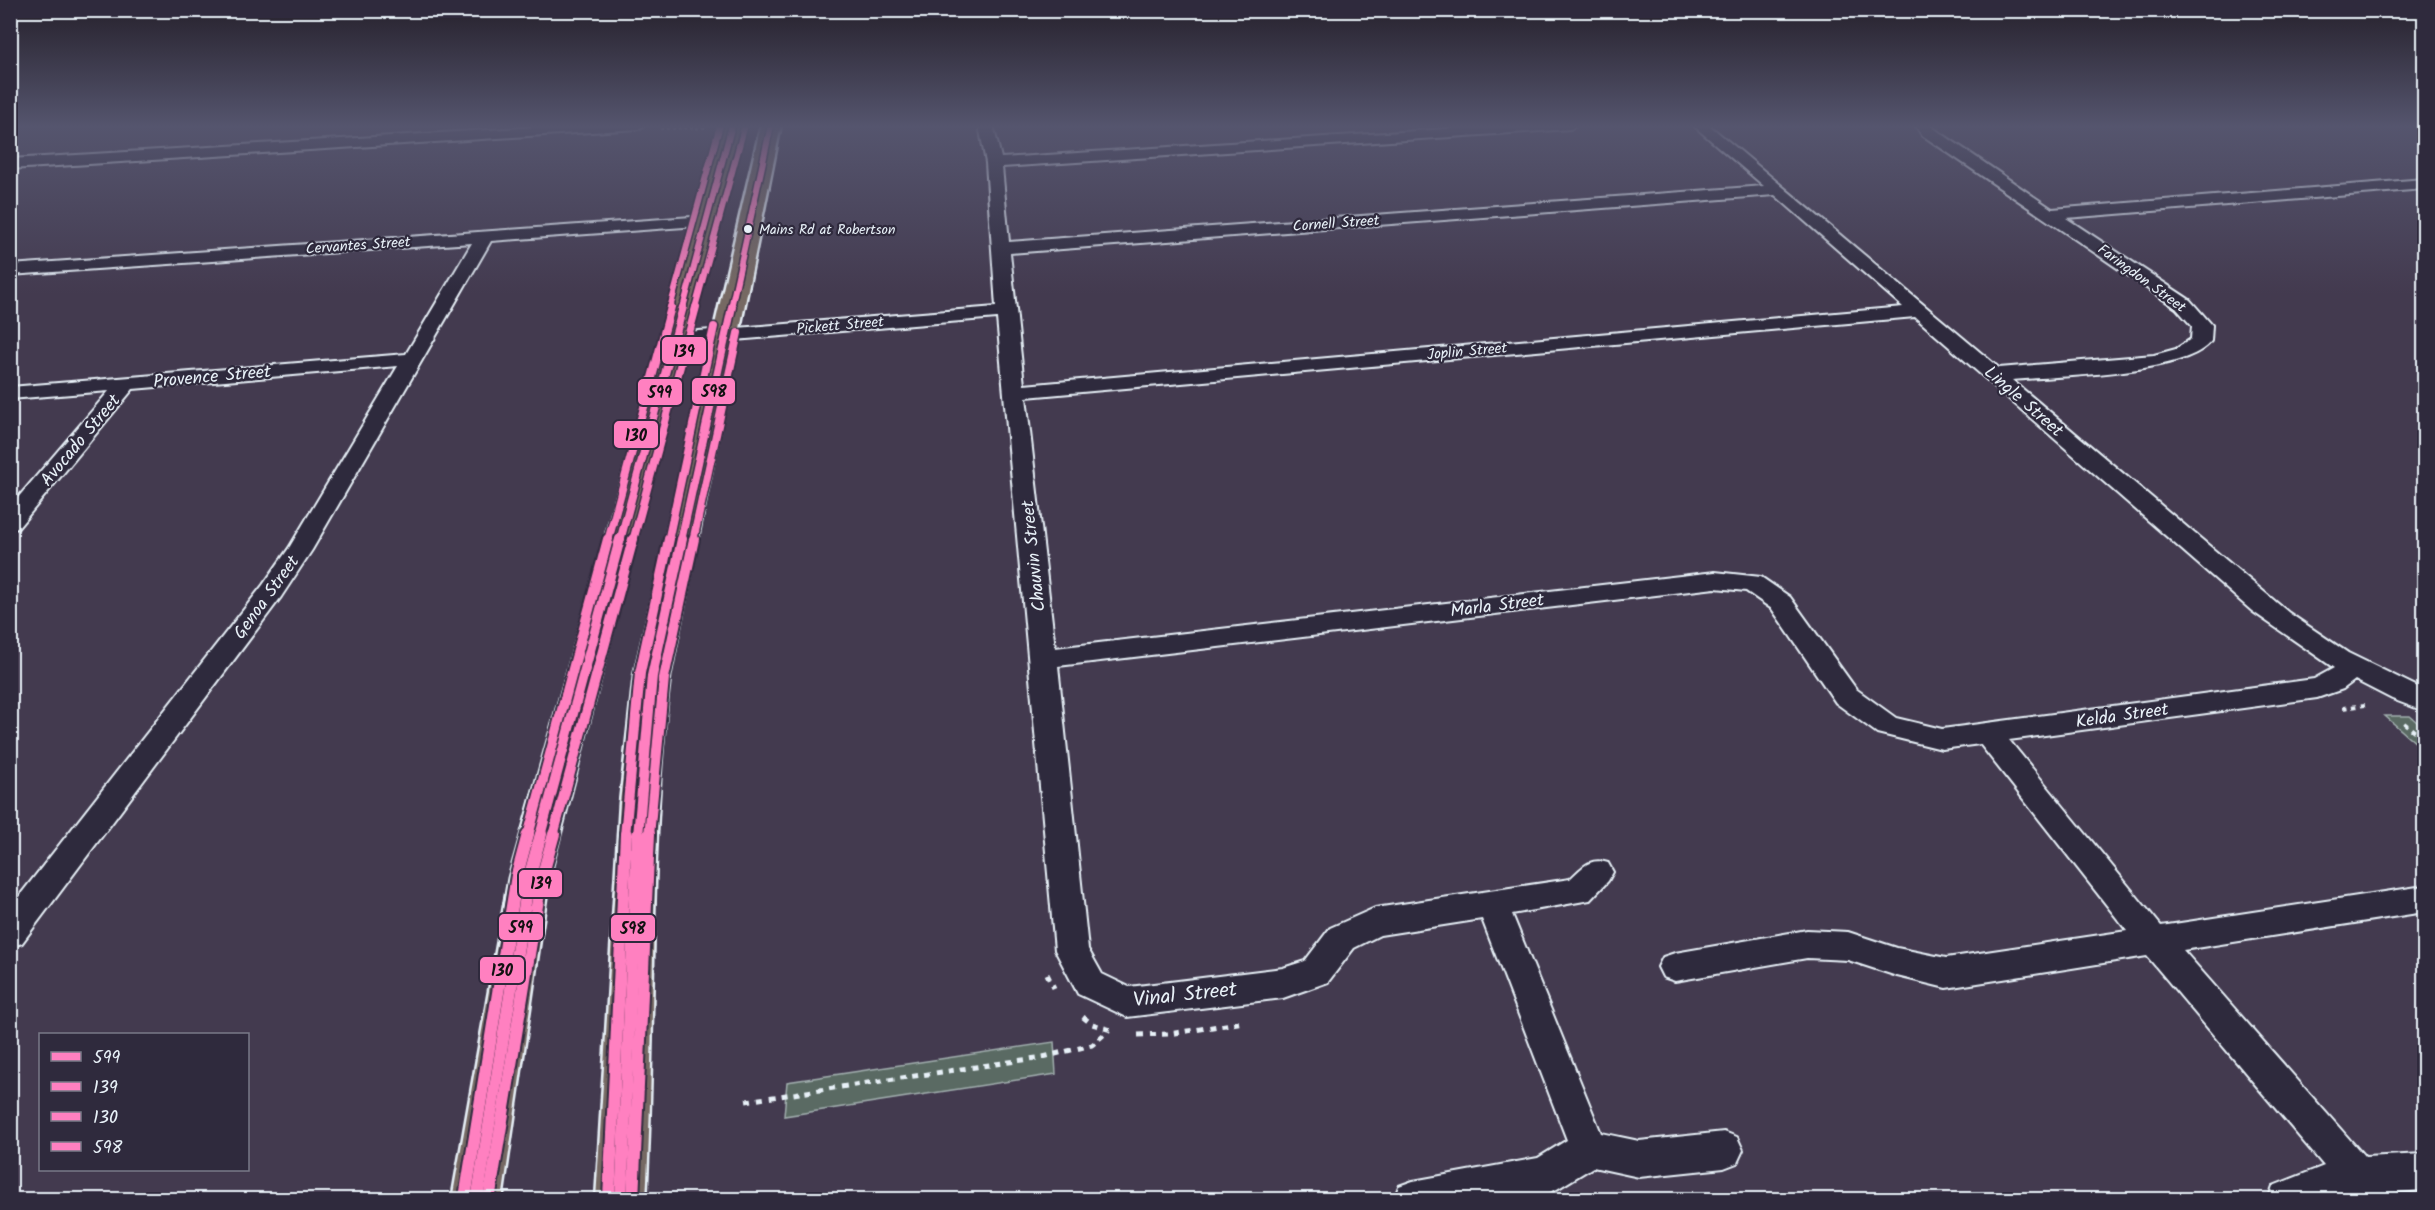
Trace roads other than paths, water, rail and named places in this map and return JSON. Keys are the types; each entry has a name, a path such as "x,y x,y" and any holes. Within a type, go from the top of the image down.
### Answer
{"main road":[{"path":"477,1200 529,878 717,181"},
{"path":"621,1200 630,1055 639,779 644,724 652,676 759,181"}],"street":[{"name":"Chauvin Street","path":"995,181 1006,312 1044,658 1072,950 1083,998"},
{"name":"Lingle Street","path":"1769,181 2260,605 2305,639 2354,668 2424,701"},
{"name":"Faringdon Street","path":"1994,375 2155,361 2183,353 2201,341 2202,325 2183,304 2001,181"},
{"path":"2050,214 2424,184"},
{"name":"Cornell Street","path":"1000,248 1779,190"},
{"name":"Cervantes Street","path":"10,270 706,221"},
{"name":"Genoa Street","path":"10,933 278,583 300,550 485,236"},
{"name":"Joplin Street","path":"1015,392 1920,311"},
{"name":"Pickett Street","path":"674,339 1006,312"},
{"name":"Provence Street","path":"10,393 413,359"},
{"name":"Avocado Street","path":"10,523 126,384"},
{"name":"Marla Street","path":"1044,658 1724,581 1752,583 1781,603 1846,696 1887,726"},
{"name":"Kelda Street","path":"1887,726 1942,739 1988,734 2317,688 2333,682 2354,668"},
{"path":"1988,734 2154,941 2357,1176"},
{"name":"Vinal Street","path":"1083,998 1127,1002 1283,983 1316,972 1342,938 1375,922 1579,891 1597,872"},
{"path":"1675,967 1807,944 1848,945 1897,962 1946,974 2424,899"},
{"path":"1492,904 1589,1148"},
{"path":"1413,1200 1544,1176 1589,1148 1639,1159 1724,1150"},
{"path":"2287,1200 2325,1185 2357,1176 2424,1172"}],"place":[{"name":"Mains Rd at Robertson","path":"748,229"}]}
